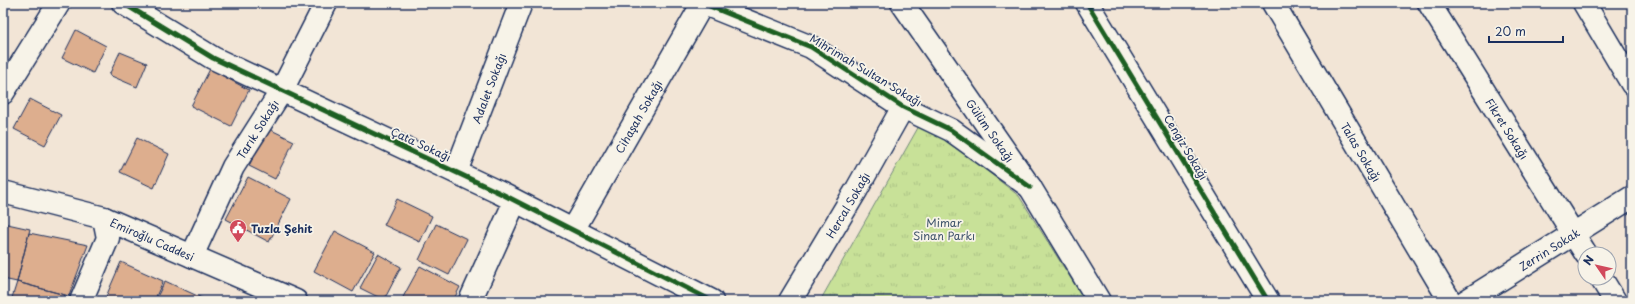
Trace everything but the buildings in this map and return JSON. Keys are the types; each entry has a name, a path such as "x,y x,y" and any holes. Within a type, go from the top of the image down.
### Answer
{"street":[{"path":"3,94 59,3"},
{"name":"Çata Sokağı","path":"123,3 213,58 456,172 712,301"},
{"name":"Tarık Sokağı","path":"192,256 233,167 282,90 326,3"},
{"name":"Adalet Sokağı","path":"456,172 521,3"},
{"name":"Mihrimah Sultan Sokağı","path":"703,3 811,46 903,107 951,130 1030,187"},
{"name":"Cihaşah Sokağı","path":"573,230 703,3"},
{"name":"Gülüm Sokağı","path":"902,3 1030,187 1099,301"},
{"name":"Cengiz Sokağı","path":"1087,3 1268,301"},
{"name":"Talas Sokağı","path":"1273,3 1450,301"},
{"name":"Fikret Sokağı","path":"1428,3 1581,246"},
{"path":"1584,3 1632,84"},
{"name":"Hercal Sokağı","path":"790,301 857,189 903,107"},
{"name":"Emiroğlu Caddesi","path":"3,192 104,218 296,301"},
{"name":"Zerrin Sokak","path":"1466,301 1632,197"},
{"path":"470,301 515,201"},
{"path":"82,301 108,238 104,218"},
{"path":"1606,286 1615,301"}],"green space":[{"name":"Mimar Sinan Parkı","path":"919,126 950,142 1019,196 1085,301 820,301"}],"cycle path":[{"path":"123,3 213,58 500,193 712,301"},
{"path":"702,3 811,47 903,107 951,130 1030,187"},
{"path":"1087,3 1268,301"}],"place":[{"name":"Tuzla Şehit","path":"238,243"}]}
